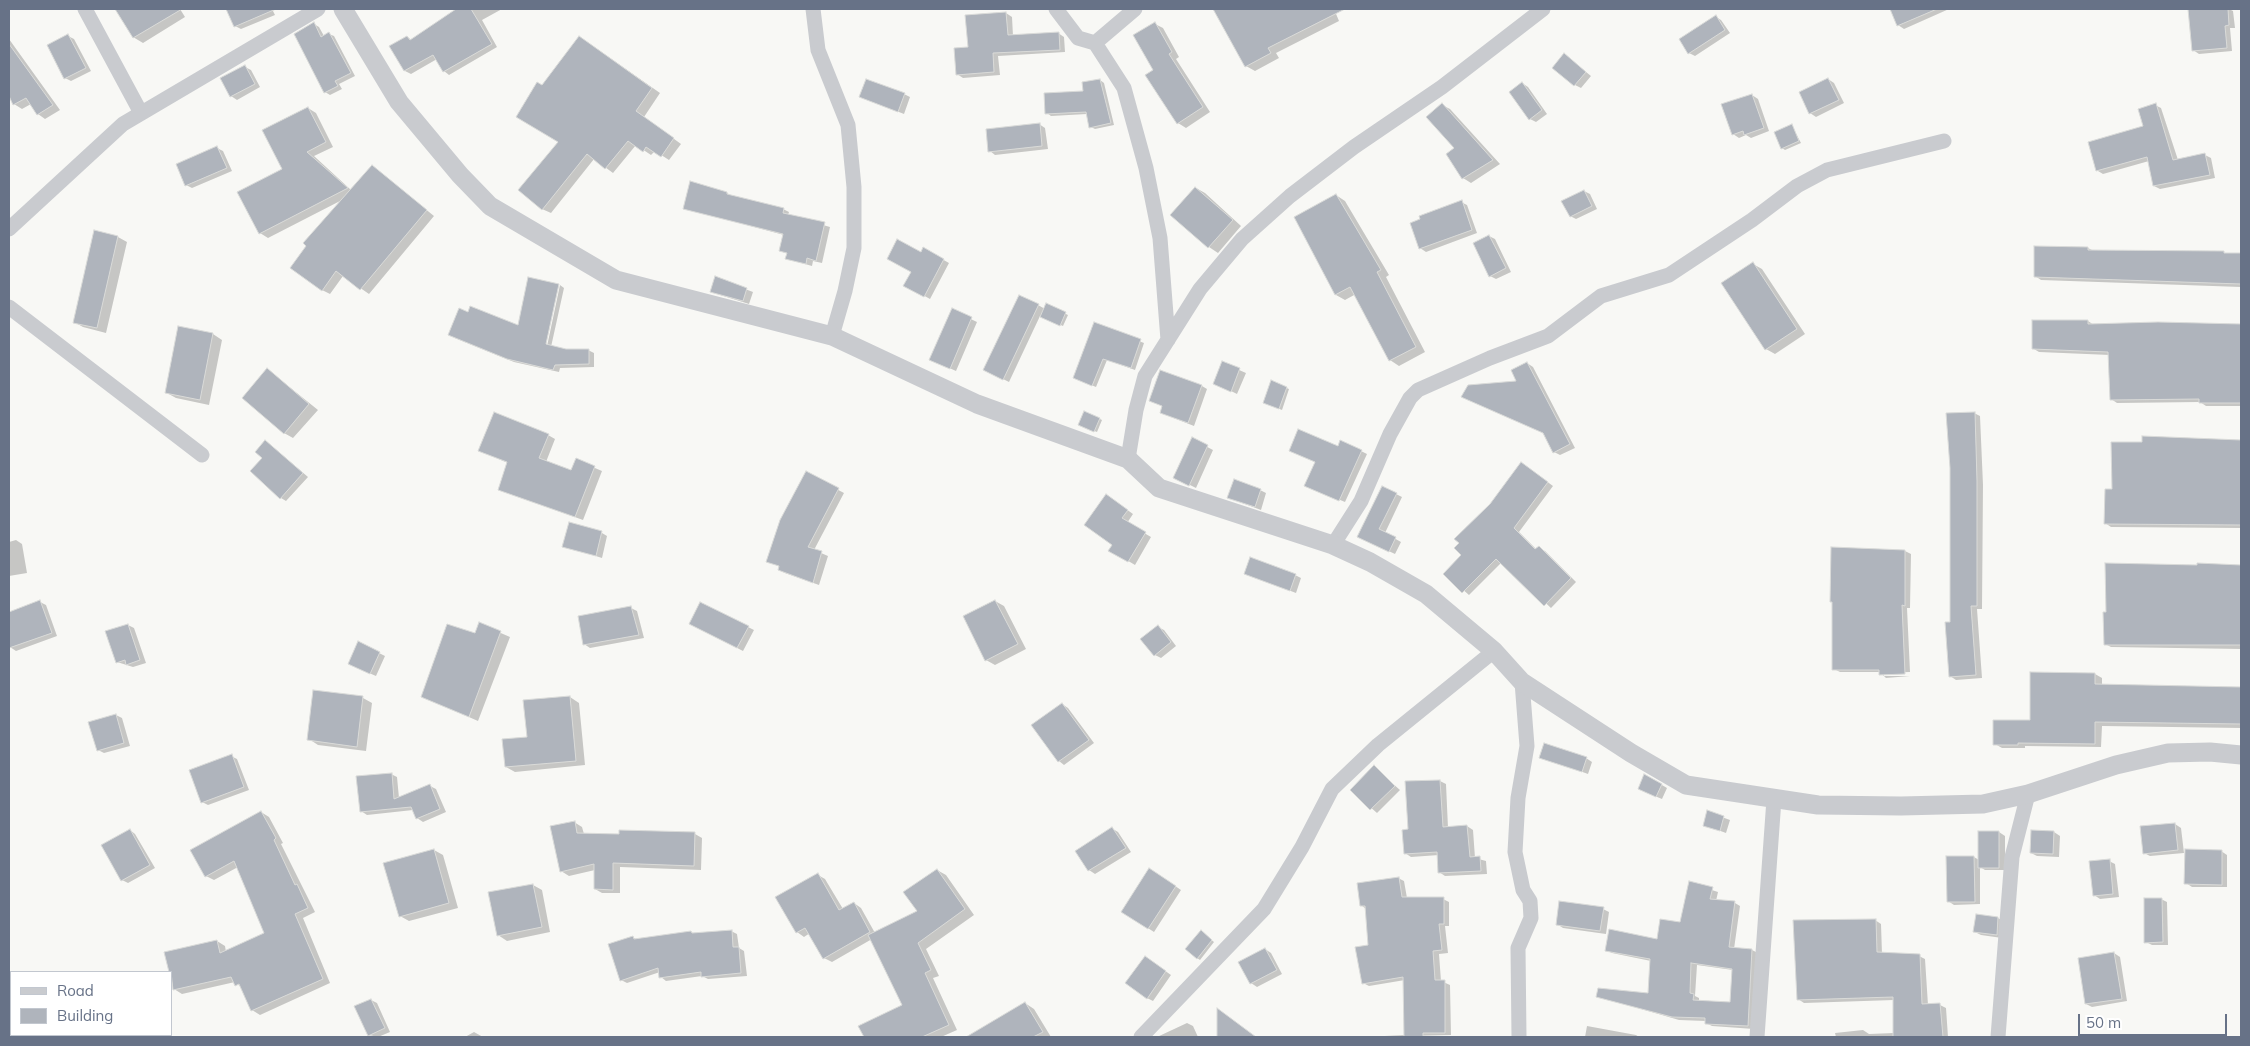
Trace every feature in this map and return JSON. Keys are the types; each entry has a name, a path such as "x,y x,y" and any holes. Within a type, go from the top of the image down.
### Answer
{"street":[{"path":"85,9 141,113"},
{"path":"9,229 123,124 318,9"},
{"path":"343,9 399,102 460,175 490,206 616,280 832,336 977,404 1128,459 1159,488 1332,545 1370,562 1426,594 1494,650 1522,682 1631,753 1686,785 1818,805 1901,806 1983,804 2028,794 2116,765 2168,753 2210,752 2241,755"},
{"path":"813,9 818,50 848,125 854,187 854,248 845,291 832,336"},
{"path":"1056,9 1078,38 1095,43 1124,88 1146,168 1160,238 1168,340"},
{"path":"1095,43 1135,9"},
{"path":"1128,459 1136,410 1145,376 1200,289 1236,246 1290,196 1354,147 1442,87 1543,9"},
{"path":"1332,545 1361,501 1390,434 1410,398 1418,390 1490,358 1548,336 1601,296 1669,275 1752,220 1797,186 1826,170 1944,141"},
{"path":"9,307 202,456"},
{"path":"1141,1037 1264,909 1302,847 1332,790 1378,745 1494,650"},
{"path":"1519,1037 1518,948 1532,918 1530,901 1523,890 1515,852 1518,798 1527,746 1522,682"},
{"path":"1998,1037 2012,857 2028,794"},
{"path":"1758,1037 1774,799"}],"building":[{"path":"115,9 182,9 133,38"},
{"path":"226,9 276,9 234,27"},
{"path":"456,9 471,9 492,44 443,72 433,55 404,71 389,46 407,36 410,40"},
{"path":"1213,9 1345,9 1268,48 1271,53 1245,67"},
{"path":"1890,9 1937,9 1897,26"},
{"path":"2188,9 2228,9 2229,25 2225,26 2227,48 2192,51"},
{"path":"1006,12 1008,35 1059,32 1060,50 993,53 994,72 956,75 954,48 968,47 965,15"},
{"path":"1716,15 1725,30 1688,54 1679,39"},
{"path":"314,22 321,37 329,32 351,73 335,81 338,86 324,93 294,34"},
{"path":"1155,22 1172,52 1169,54 1203,107 1177,124 1145,75 1153,70 1133,35"},
{"path":"68,34 86,68 64,79 47,45"},
{"path":"579,36 652,88 636,111 674,138 661,157 646,147 643,152 628,141 605,169 587,154 542,210 518,190 558,142 516,117 537,82 542,85"},
{"path":"9,44 53,105 37,115 26,98 13,105 9,96"},
{"path":"1564,53 1586,72 1574,86 1552,68"},
{"path":"245,65 255,84 230,97 220,78"},
{"path":"1828,78 1839,100 1809,114 1799,92"},
{"path":"866,79 905,93 898,112 859,97"},
{"path":"1100,79 1111,123 1089,128 1086,112 1045,114 1044,93 1083,91 1082,82"},
{"path":"1522,82 1542,110 1529,120 1509,92"},
{"path":"1752,94 1764,128 1744,135 1743,131 1732,135 1721,104"},
{"path":"1442,103 1493,160 1462,179 1446,154 1454,148 1426,117"},
{"path":"2156,103 2173,160 2205,153 2210,175 2153,186 2147,157 2096,171 2088,142 2143,126 2138,109"},
{"path":"308,107 326,142 307,152 348,188 259,234 237,192 282,169 262,130"},
{"path":"1040,123 1042,146 988,152 986,129"},
{"path":"1792,124 1799,141 1781,149 1774,132"},
{"path":"217,146 227,168 185,186 176,164"},
{"path":"372,165 427,210 360,290 336,271 322,291 290,268 306,246 303,243"},
{"path":"690,181 727,192 727,194 784,208 783,213 825,222 816,261 807,258 806,264 785,259 787,253 779,251 783,234 683,209"},
{"path":"1195,187 1233,220 1208,248 1170,215"},
{"path":"1584,190 1592,206 1570,217 1561,201"},
{"path":"1336,194 1381,270 1377,272 1416,347 1389,361 1350,287 1335,295 1294,217"},
{"path":"1462,200 1472,230 1419,249 1410,223 1420,219 1419,216"},
{"path":"94,230 118,236 97,328 73,323"},
{"path":"1489,235 1506,268 1489,277 1473,243"},
{"path":"897,239 921,252 923,247 944,259 924,297 903,286 911,272 887,259"},
{"path":"2034,246 2088,247 2088,250 2224,251 2224,253 2241,253 2241,284 2034,277"},
{"path":"1753,262 1797,329 1765,350 1721,283"},
{"path":"715,276 747,288 743,301 710,292"},
{"path":"528,277 559,284 546,344 566,349 589,349 589,364 555,365 553,370 507,359 448,335 459,308 468,312 470,306 518,325"},
{"path":"1019,295 1039,304 1003,380 983,370"},
{"path":"1046,303 1066,312 1060,326 1040,317"},
{"path":"952,308 972,317 950,369 929,360"},
{"path":"2032,320 2088,320 2088,324 2158,322 2241,324 2241,403 2199,403 2199,399 2110,400 2108,352 2032,349"},
{"path":"1094,322 1141,339 1131,368 1103,359 1092,386 1073,378"},
{"path":"178,326 213,333 200,400 165,393"},
{"path":"1222,361 1240,368 1231,392 1213,384"},
{"path":"1527,362 1570,444 1553,453 1543,433 1461,397 1468,385 1516,381 1511,370"},
{"path":"267,368 309,404 284,434 242,398"},
{"path":"1160,370 1202,385 1188,423 1160,413 1162,406 1149,401"},
{"path":"1271,380 1287,387 1279,409 1263,403"},
{"path":"1084,411 1100,418 1094,432 1078,425"},
{"path":"494,412 549,434 539,458 571,470 576,458 595,466 575,517 498,490 507,462 478,451"},
{"path":"1975,412 1977,606 1971,606 1976,675 1949,677 1945,622 1950,622 1950,468 1946,413"},
{"path":"1298,429 1338,446 1340,440 1362,450 1339,501 1304,486 1315,462 1289,451"},
{"path":"2142,436 2241,440 2241,525 2104,524 2105,489 2112,489 2111,442 2142,442"},
{"path":"1192,437 1208,445 1189,486 1173,478"},
{"path":"265,440 303,473 280,499 250,471 262,458 255,452"},
{"path":"1521,462 1548,482 1514,528 1535,549 1539,546 1571,578 1544,606 1496,559 1462,593 1443,574 1461,555 1454,548 1459,543 1454,539 1490,504"},
{"path":"806,471 839,488 808,547 822,551 813,583 778,570 779,566 766,562 780,520"},
{"path":"1234,479 1261,489 1255,507 1227,498"},
{"path":"1382,486 1397,493 1379,529 1396,537 1389,552 1357,537"},
{"path":"1106,494 1128,510 1122,518 1146,532 1128,562 1108,551 1112,545 1084,525"},
{"path":"569,522 602,531 596,556 562,547"},
{"path":"1831,547 1905,550 1905,606 1902,605 1905,674 1879,675 1879,670 1832,670"},
{"path":"1250,557 1296,574 1290,591 1244,574"},
{"path":"2105,563 2241,565 2241,645 2104,645 2103,612 2106,612"},
{"path":"40,600 52,633 9,648 9,612"},
{"path":"995,600 1018,644 985,661 963,616"},
{"path":"700,602 749,626 737,648 689,624"},
{"path":"631,606 639,635 583,645 578,616"},
{"path":"479,622 501,631 469,717 421,697 447,624 475,633"},
{"path":"128,624 140,660 126,665 125,660 116,663 105,631"},
{"path":"1158,625 1171,642 1154,656 1140,639"},
{"path":"358,641 380,652 370,674 348,664"},
{"path":"2030,672 2095,673 2095,684 2241,687 2241,724 2095,722 2095,744 2018,743 2018,745 1993,745 1993,720 2030,720"},
{"path":"313,690 363,696 357,747 307,740"},
{"path":"570,696 576,761 505,767 502,739 527,737 523,700"},
{"path":"1062,703 1089,740 1058,762 1031,725"},
{"path":"116,714 124,743 97,751 88,722"},
{"path":"1544,743 1587,757 1582,772 1539,758"},
{"path":"232,754 244,787 201,803 189,770"},
{"path":"1374,765 1395,786 1370,810 1350,790"},
{"path":"392,773 394,799 430,784 440,809 416,819 411,807 360,812 356,776"},
{"path":"1644,774 1662,784 1656,797 1638,789"},
{"path":"1440,780 1443,827 1467,825 1470,857 1480,856 1481,871 1438,873 1437,852 1404,854 1402,830 1408,829 1405,781"},
{"path":"1707,810 1724,816 1720,831 1703,826"},
{"path":"261,811 276,838 274,840 308,908 295,914 323,979 251,1011 239,984 235,986 231,977 173,990 172,971 169,971 164,952 217,940 220,953 264,933 234,861 205,877 190,850"},
{"path":"575,821 577,833 619,834 619,830 695,832 694,866 613,863 613,890 594,889 594,864 560,872 550,826"},
{"path":"2175,823 2178,850 2143,854 2140,826"},
{"path":"1112,827 1126,848 1088,871 1075,851"},
{"path":"130,829 150,865 121,881 101,845"},
{"path":"2031,830 2054,831 2053,854 2030,853"},
{"path":"1978,831 1999,831 1999,868 1978,868"},
{"path":"434,849 449,903 399,917 383,863"},
{"path":"2185,849 2222,850 2222,885 2184,884"},
{"path":"1946,856 1974,856 1975,902 1947,902"},
{"path":"2110,859 2113,894 2093,896 2089,861"},
{"path":"1149,868 1176,886 1148,929 1121,912"},
{"path":"937,869 965,909 918,943 931,970 925,973 949,1025 922,1037 864,1037 858,1026 902,1005 868,935 917,911 903,892"},
{"path":"818,873 839,910 854,902 870,932 823,959 805,928 796,933 775,897"},
{"path":"1399,877 1402,897 1444,897 1444,924 1439,924 1442,950 1433,951 1435,980 1445,980 1445,1033 1423,1033 1423,1037 1404,1037 1403,977 1362,984 1355,947 1368,945 1365,906 1360,906 1357,883"},
{"path":"1689,881 1713,887 1710,899 1735,901 1729,947 1752,949 1748,1026 1705,1024 1705,1018 1672,1017 1596,997 1598,988 1648,993 1650,959 1605,951 1609,929 1657,939 1660,919 1680,922","holes":["1691,963 1732,969 1730,1002 1693,1000 1694,994 1690,993"]},
{"path":"533,884 542,927 497,936 488,892"},
{"path":"2144,898 2162,898 2163,942 2144,943"},
{"path":"1559,901 1604,907 1600,931 1556,925"},
{"path":"1976,914 1998,917 1997,935 1973,932"},
{"path":"1876,919 1877,952 1920,954 1922,1004 1940,1003 1943,1037 1893,1037 1893,997 1797,1000 1793,920"},
{"path":"732,930 733,947 739,947 741,973 701,977 701,972 659,978 658,968 620,981 608,944 633,936 634,939 691,931 692,933"},
{"path":"1201,930 1212,940 1197,959 1185,949"},
{"path":"1265,948 1277,970 1250,984 1238,962"},
{"path":"2114,952 2122,999 2085,1004 2078,958"},
{"path":"1145,956 1166,971 1147,999 1125,983"},
{"path":"371,999 385,1028 368,1036 354,1006"},
{"path":"1025,1002 1043,1032 1033,1037 966,1037"},
{"path":"1217,1008 1256,1037 1217,1037"}]}
